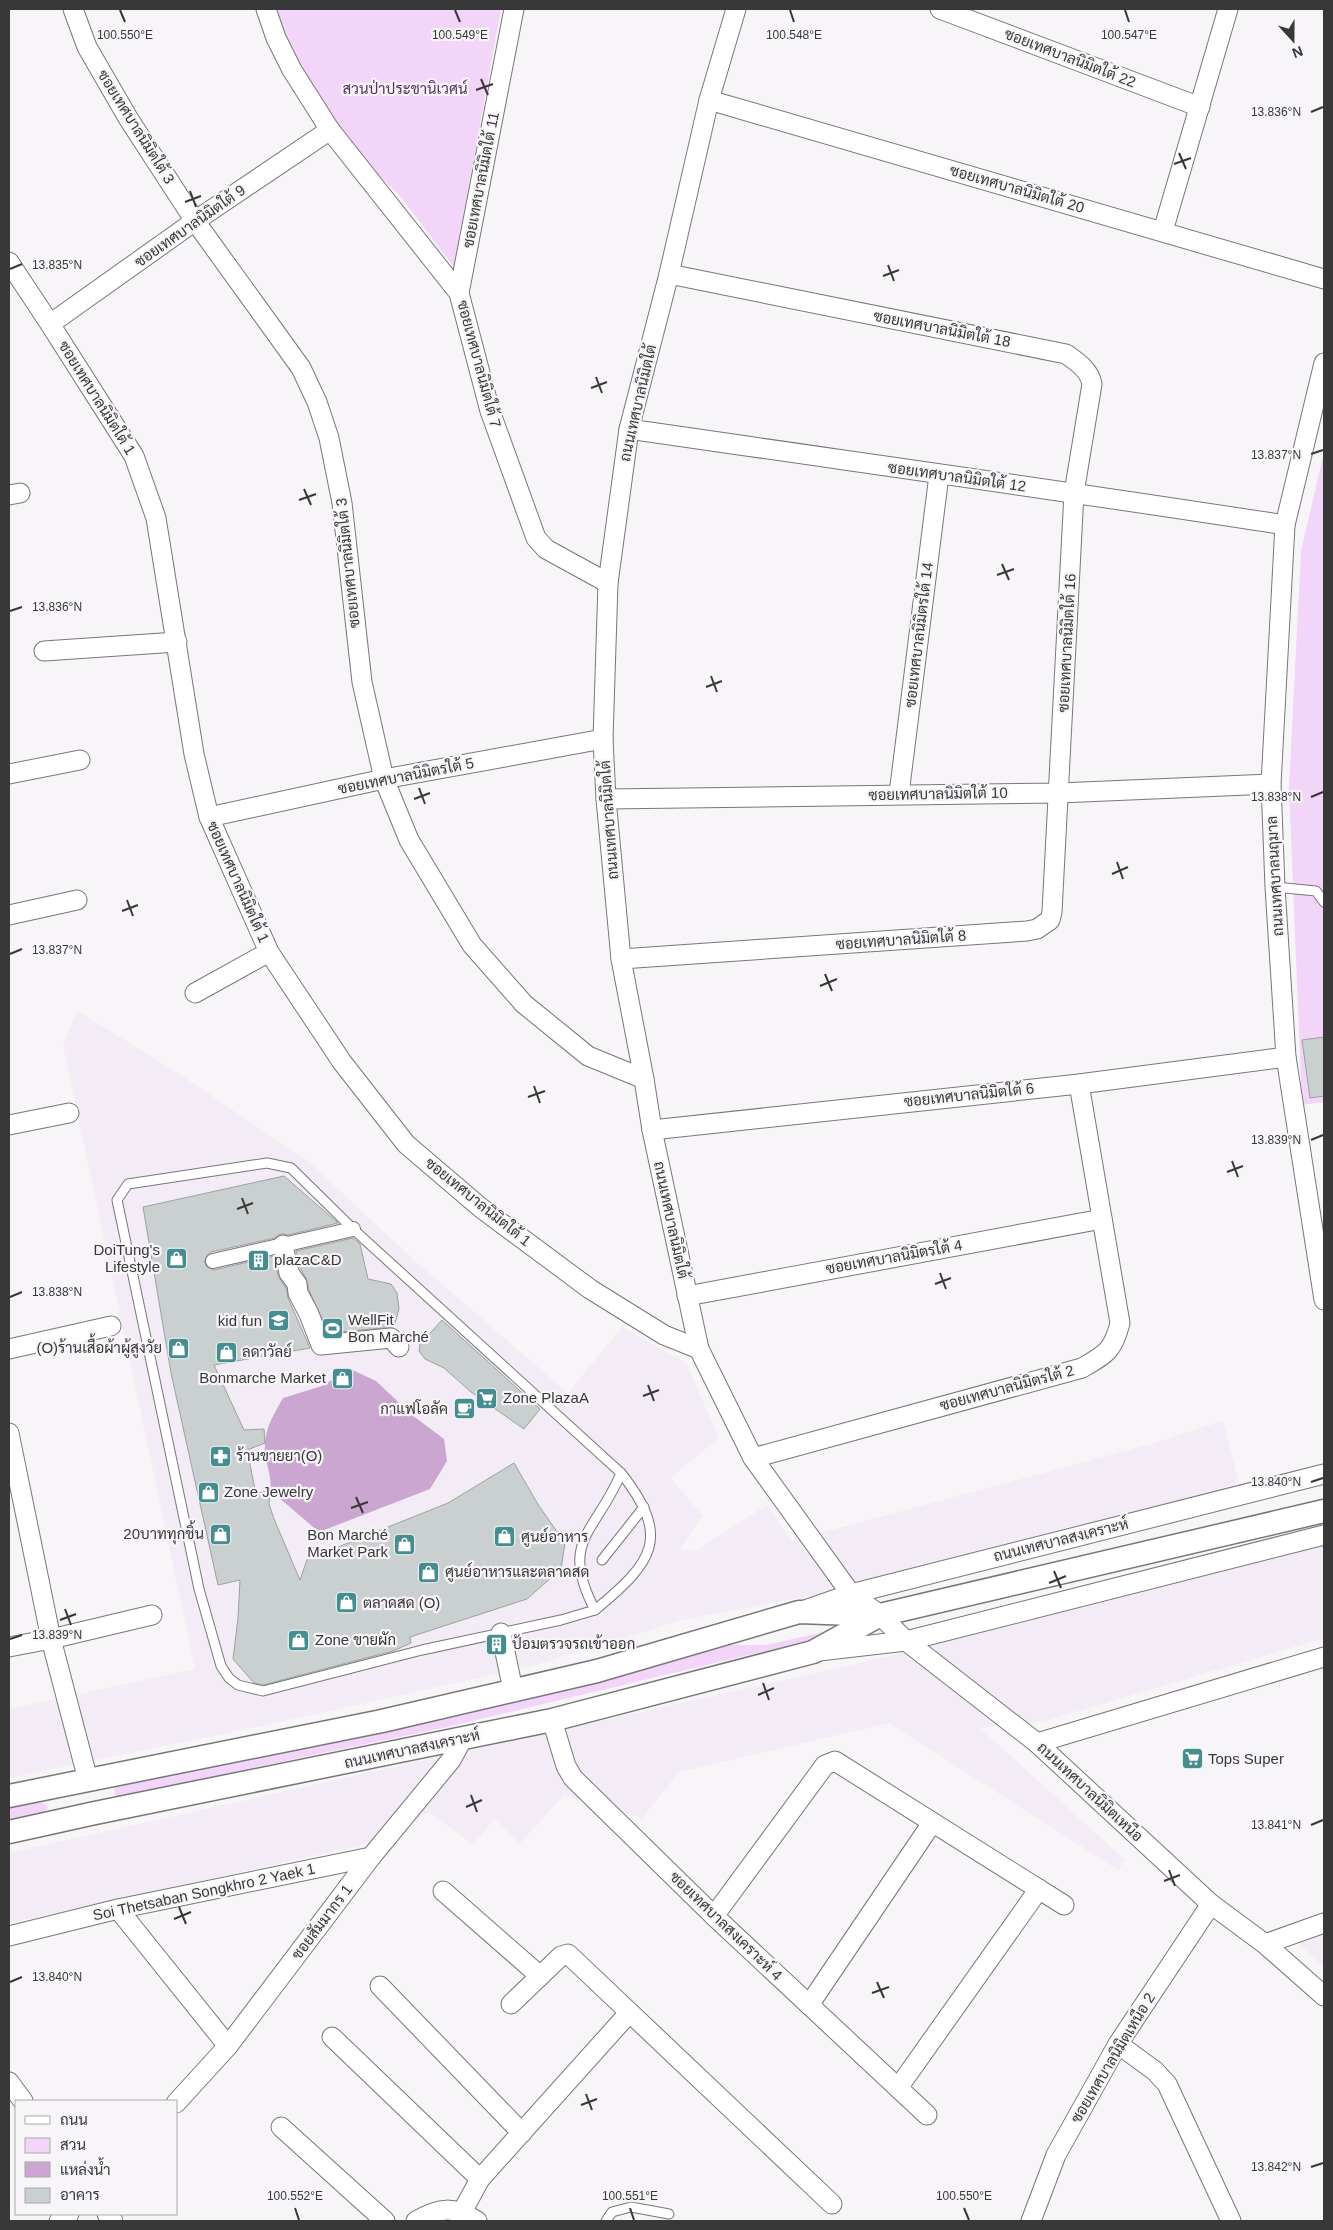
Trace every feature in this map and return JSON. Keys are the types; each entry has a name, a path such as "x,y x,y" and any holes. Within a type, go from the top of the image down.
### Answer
{"street":[{"name":"ซอยเทศบาลนิมิตใต้ 3","path":"73,9 87,47 128,118 195,221 301,368 317,402 329,438 342,503 362,682 384,779 409,840 472,944 524,1004 588,1056 644,1079"},
{"name":"ซอยเทศบาลนิมิตใต้ 7","path":"266,9 276,38 292,70 330,130 459,293 490,411 536,538 546,549 608,583"},
{"name":"ซอยเทศบาลนิมิตใต้ 11","path":"459,293 514,9"},
{"name":"ถนนเทศบาลนิมิตใต้","path":"736,9 709,100 669,274 629,429 608,583 603,739 606,799 621,959 652,1130 700,1349 754,1458 851,1594"},
{"name":"ซอยเทศบาลนิมิตใต้ 22","path":"940,9 1200,107"},
{"path":"1163,231 1228,9"},
{"name":"ซอยเทศบาลนิมิตใต้ 20","path":"709,100 1324,279"},
{"name":"ซอยเทศบาลนิมิตใต้ 9","path":"50,324 195,221 330,130"},
{"name":"ซอยเทศบาลนิมิตใต้ 1","path":"9,262 134,456 156,518 194,754 210,818 269,952 342,1062 406,1144 481,1208 590,1289 664,1335 700,1349"},
{"name":"ซอยเทศบาลนิมิตใต้ 18","path":"669,274 1066,354 1090,376 1092,384 1074,493"},
{"name":"ถนนเทศบาลนฤมาล","path":"1323,1289 1286,1057 1275,888 1271,784 1285,525 1324,363"},
{"name":"ซอยเทศบาลนิมิตใต้ 12","path":"629,429 1285,525"},
{"name":"ซอยเทศบาลนิมิตรใต้ 14","path":"900,794 939,475"},
{"name":"ซอยเทศบาลนิมิตใต้ 16","path":"1059,792 1074,493"},
{"path":"44,651 177,642"},
{"name":"ซอยเทศบาลนิมิตรใต้ 5","path":"210,818 384,779 603,739"},
{"path":"9,774 80,760"},
{"name":"ซอยเทศบาลนิมิตใต้ 10","path":"606,799 1059,792 1271,784"},
{"name":"ซอยเทศบาลนิมิตใต้ 8","path":"621,959 1037,929 1050,920 1052,912 1059,792"},
{"path":"9,915 77,900"},
{"path":"194,993 269,952"},
{"name":"ซอยเทศบาลนิมิตใต้ 6","path":"652,1130 1079,1084 1286,1057"},
{"name":"ซอยเทศบาลนิมิตรใต้ 2","path":"754,1458 1082,1368 1106,1354 1115,1342 1120,1323 1079,1084"},
{"path":"9,1125 69,1113"},
{"name":"ซอยเทศบาลนิมิตรใต้ 4","path":"687,1296 1102,1219"},
{"path":"214,1261 352,1229"},
{"path":"283,1245 289,1273 297,1284 298,1293 309,1314 321,1345 391,1338 399,1347"},
{"path":"9,1349 111,1326"},
{"path":"9,1433 16,1502 96,1813"},
{"name":"ถนนเทศบาลสงเคราะห์","path":"9,1796 382,1721 597,1671 800,1612 851,1594 1324,1474"},
{"name":"ถนนเทศบาลสงเคราะห์","path":"800,1612 880,1615 1324,1511"},
{"name":"ถนนเทศบาลสงเคราะห์","path":"9,1832 552,1720 813,1652 906,1641 1324,1535"},
{"name":"ถนนเทศบาลนิมิตเหนือ","path":"851,1594 880,1615 906,1641 1037,1743 1211,1904 1265,1944 1324,1996"},
{"path":"9,1646 52,1639 152,1615"},
{"name":"ถนนเทศบาลสงเคราะห์","path":"813,1652 880,1615"},
{"path":"501,1633 513,1690"},
{"path":"1037,1743 1324,1657"},
{"name":"ซอยเทศบาลสงเคราะห์ 4","path":"552,1720 566,1766 574,1778 714,1916 927,2115"},
{"name":"ซอยสัมมากร 1","path":"178,2101 228,2046 371,1857 451,1760 463,1738"},
{"path":"714,1916 825,1765 835,1761 932,1824 1064,1905"},
{"path":"809,2005 932,1824"},
{"name":"Soi Thetsaban Songkhro 2 Yaek 1","path":"9,1936 118,1909 371,1857"},
{"path":"898,2088 1039,1889"},
{"path":"443,1891 540,1976"},
{"name":"ซอยเทศบาลนิมิตเหนือ 2","path":"1031,2221 1056,2155 1118,2044 1211,1904"},
{"path":"118,1909 228,2046"},
{"path":"1265,1944 1324,1923"},
{"path":"511,2004 561,1956 568,1954 832,2204"},
{"path":"380,1986 522,2133"},
{"path":"416,2221 440,2209 470,2216 480,2179 629,2013"},
{"path":"332,2037 480,2179"},
{"path":"1118,2044 1155,2071 1167,2084 1232,2221"},
{"path":"9,2082 22,2100"},
{"path":"281,2127 384,2221"}],"lane":[{"path":"1275,888 1316,891 1324,902"},
{"path":"267,1163 291,1168 352,1229 621,1473 644,1506 652,1532 649,1548 642,1564 623,1587 595,1610 562,1620 422,1650 263,1691 238,1685 228,1678 221,1666 199,1590 117,1200 128,1184 267,1163"},
{"path":"595,1610 580,1574 579,1552 587,1531 614,1490 621,1473"},
{"path":"602,1560 644,1506"},
{"path":"606,2221 612,2212 631,2207 669,2214"}],"shaded area":[{"name":"Bonmarche Market","path":"77,1011 178,1073 309,1162 415,1261 568,1393 622,1327 686,1363 719,1438 670,1478 703,1516 680,1549 694,1552 767,1505 791,1541 1151,1444 1223,1421 1239,1483 882,1582 682,1620 531,1666 266,1725 9,1778 9,1709 195,1669 63,1045"},
{"path":"1324,1544 1324,1638 1044,1721 980,1728 1125,1860 1118,1870 889,1723 679,1772 642,1818 564,1795 520,1843 494,1819 473,1845 430,1812 358,1846 9,1923 9,1853 865,1662"},
{"path":"1324,1935 1324,1967 1299,1943"}],"green space":[{"name":"สวนป่าประชานิเวศน์","path":"278,9 501,9 454,267 400,196 333,131 281,30"},
{"path":"1324,452 1324,1102 1302,1105 1289,788 1301,551"},
{"path":"824,1632 820,1638 447,1727 247,1769 132,1796 121,1798 115,1795 114,1788 119,1782 545,1693 728,1645 766,1645"},
{"path":"36,1802 44,1803 48,1808 43,1815 9,1821 9,1807"}],"water":[{"path":"350,1369 376,1381 412,1415 444,1439 447,1461 430,1489 319,1532 270,1490 265,1450 266,1434 271,1419 283,1398 322,1386"}],"building":[{"path":"1324,1037 1324,1096 1310,1098 1302,1040"},
{"path":"284,1176 338,1223 288,1235 280,1234 275,1238 211,1252 207,1255 204,1262 207,1267 214,1270 274,1256 278,1276 286,1288 288,1298 310,1348 214,1365 244,1430 264,1429 265,1443 247,1450 256,1494 270,1490 269,1504 274,1519 300,1580 311,1548 333,1549 448,1503 514,1463 539,1506 565,1543 561,1569 527,1599 410,1637 411,1643 393,1651 263,1685 254,1683 233,1659 240,1580 218,1585 171,1373 143,1207"},
{"path":"353,1238 360,1244 368,1279 391,1284 397,1293 399,1309 394,1327 328,1333 309,1290 306,1278 300,1268 296,1251"},
{"path":"442,1320 540,1409 524,1429 471,1392 444,1368 425,1359 419,1351 420,1344"}],"place":[{"name":"DoiTung's Lifestyle","path":"176,1259"},
{"name":"plazaC&D","path":"258,1260"},
{"name":"kid fun","path":"278,1321"},
{"name":"WellFit Bon Marché","path":"332,1329"},
{"name":"(O)ร้านเสื้อผ้าผู้สูงวัย","path":"178,1348"},
{"name":"ลดาวัลย์","path":"226,1352"},
{"name":"Bonmarche Market","path":"342,1378"},
{"name":"Zone PlazaA","path":"487,1398"},
{"name":"กาแฟโอลัค","path":"464,1409"},
{"name":"ร้านขายยา(O)","path":"220,1456"},
{"name":"Zone Jewelry","path":"208,1492"},
{"name":"20บาททุกชิ้น","path":"220,1534"},
{"name":"ศูนย์อาหาร","path":"505,1537"},
{"name":"Bon Marché Market Park","path":"404,1544"},
{"name":"ศูนย์อาหารและตลาดสด","path":"429,1572"},
{"name":"ตลาดสด (O)","path":"347,1603"},
{"name":"Zone ขายผัก","path":"299,1640"},
{"name":"ป้อมตรวจรถเข้าออก","path":"496,1644"},
{"name":"Tops Super","path":"1192,1759"}]}
